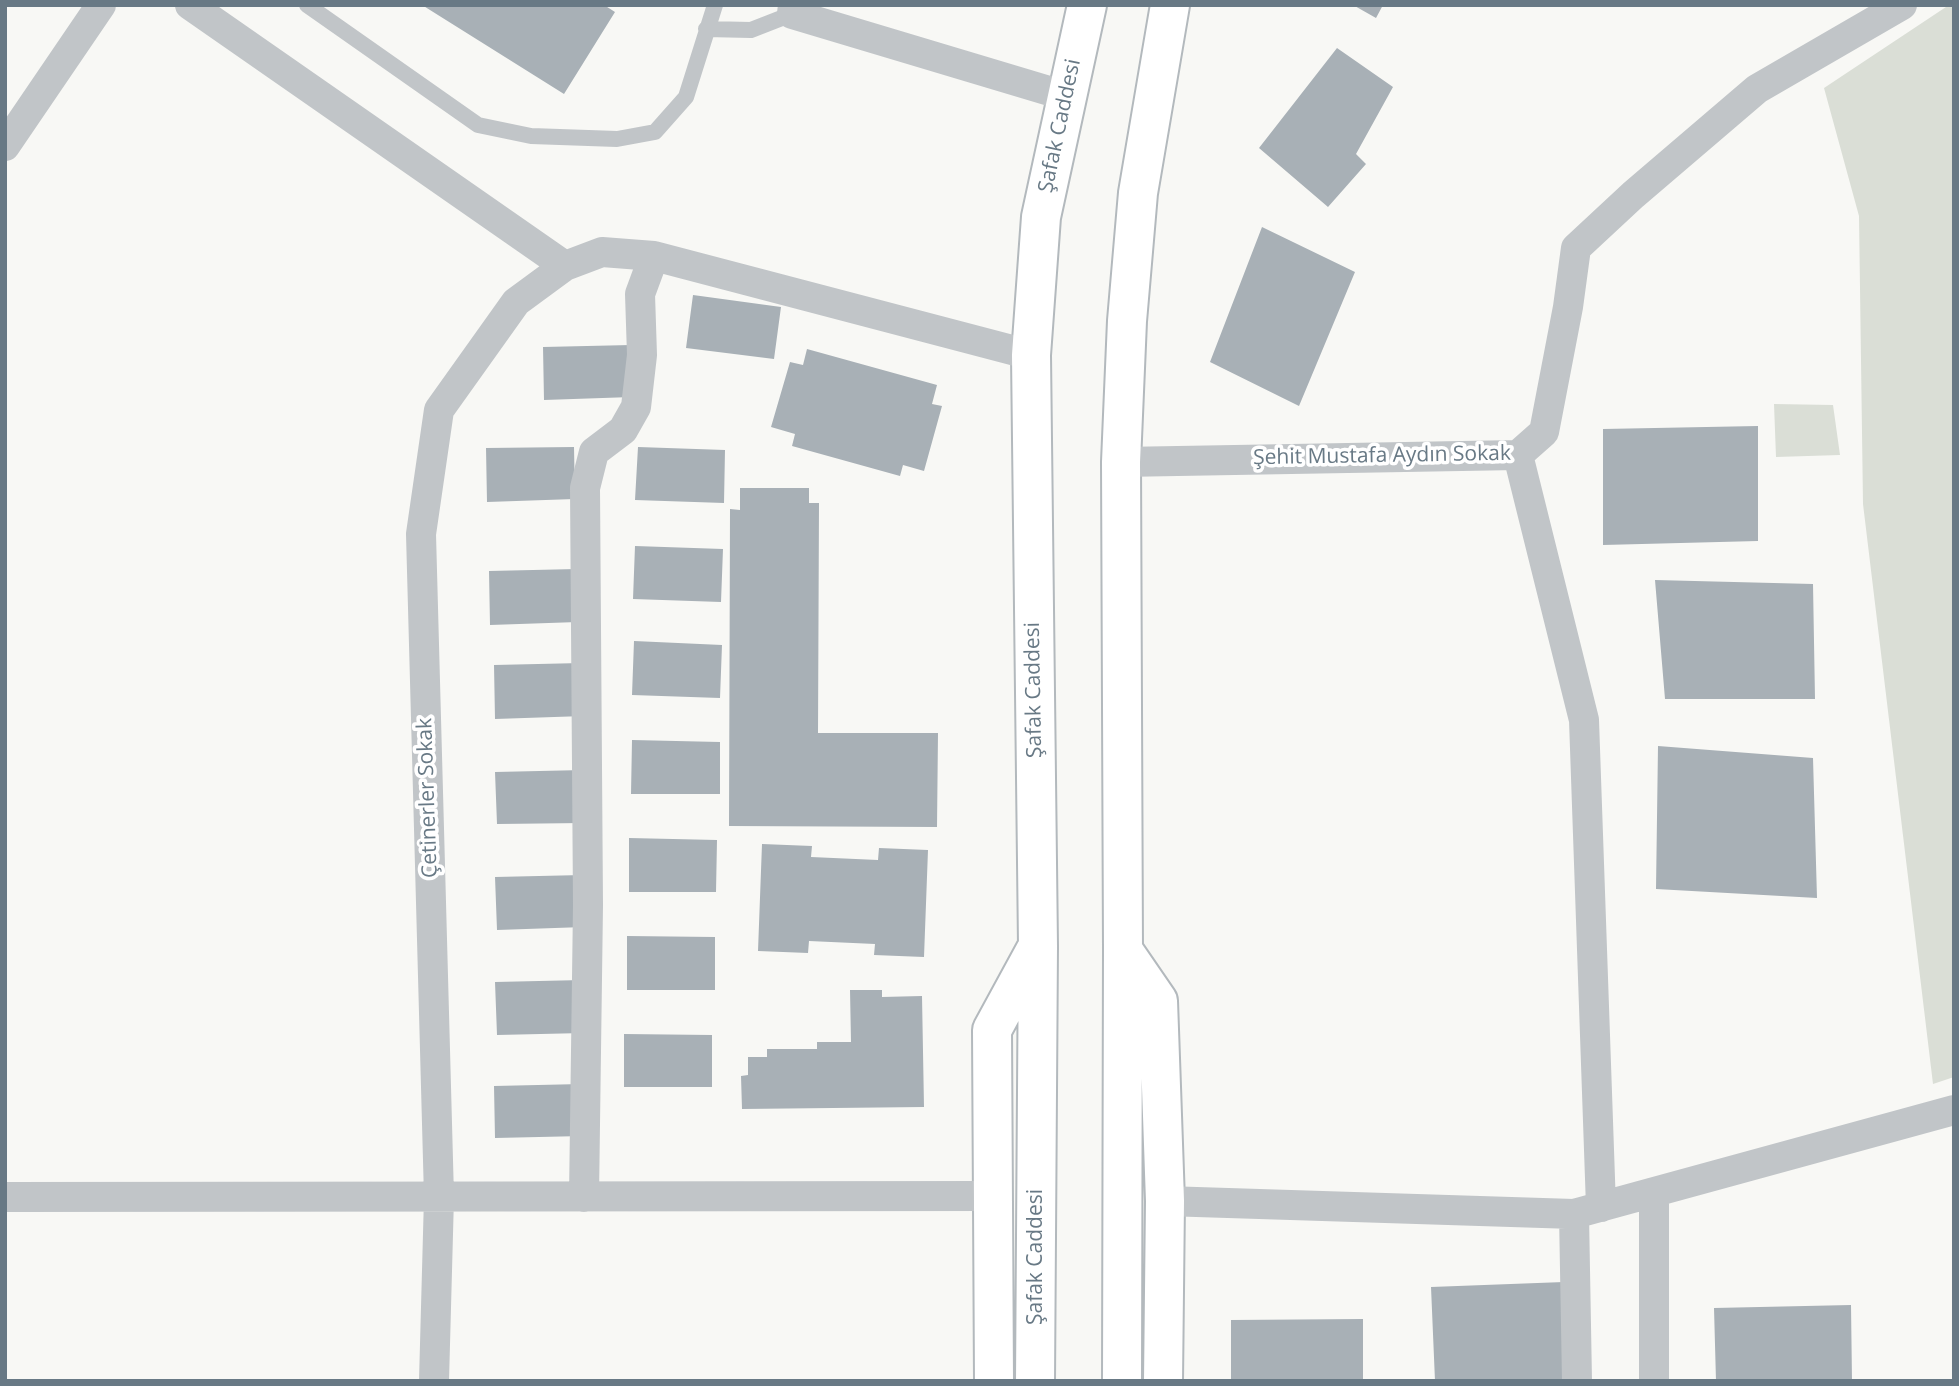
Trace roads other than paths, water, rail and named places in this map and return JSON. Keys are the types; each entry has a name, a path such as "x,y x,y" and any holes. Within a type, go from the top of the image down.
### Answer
{"main road":[{"name":"Şafak Caddesi","path":"1035,1381 1038,946 1031,355 1041,217 1087,5"},
{"path":"1122,1381 1124,950 1121,462 1127,321 1138,193 1170,5"},
{"path":"994,1381 992,1030 1038,946"},
{"path":"1124,950 1158,1001 1165,1201 1163,1381"}],"street":[{"path":"5,146 101,5"},
{"path":"190,5 565,266"},
{"name":"Şehit Mustafa Aydın Sokak","path":"1121,462 1518,455 1544,432 1568,307 1576,248 1633,195 1757,89 1902,5"},
{"path":"793,10 1066,96"},
{"name":"Çetinerler Sokak","path":"433,1381 439,1196 421,534 439,410 516,302 565,266 602,252 654,256 1031,355"},
{"path":"584,1196 588,905 585,488 594,452 624,430 636,407 642,355 640,295 654,256"},
{"path":"1518,455 1584,720 1588,1211 1577,1381"},
{"path":"1165,1201 1588,1211 1954,1110"},
{"path":"1654,1193 1654,1381"},
{"path":"5,1197 995,1196"}],"lane":[{"path":"307,5 478,125 531,136 617,139 655,132 686,97 715,5"},
{"path":"706,29 751,30 793,10"}]}
